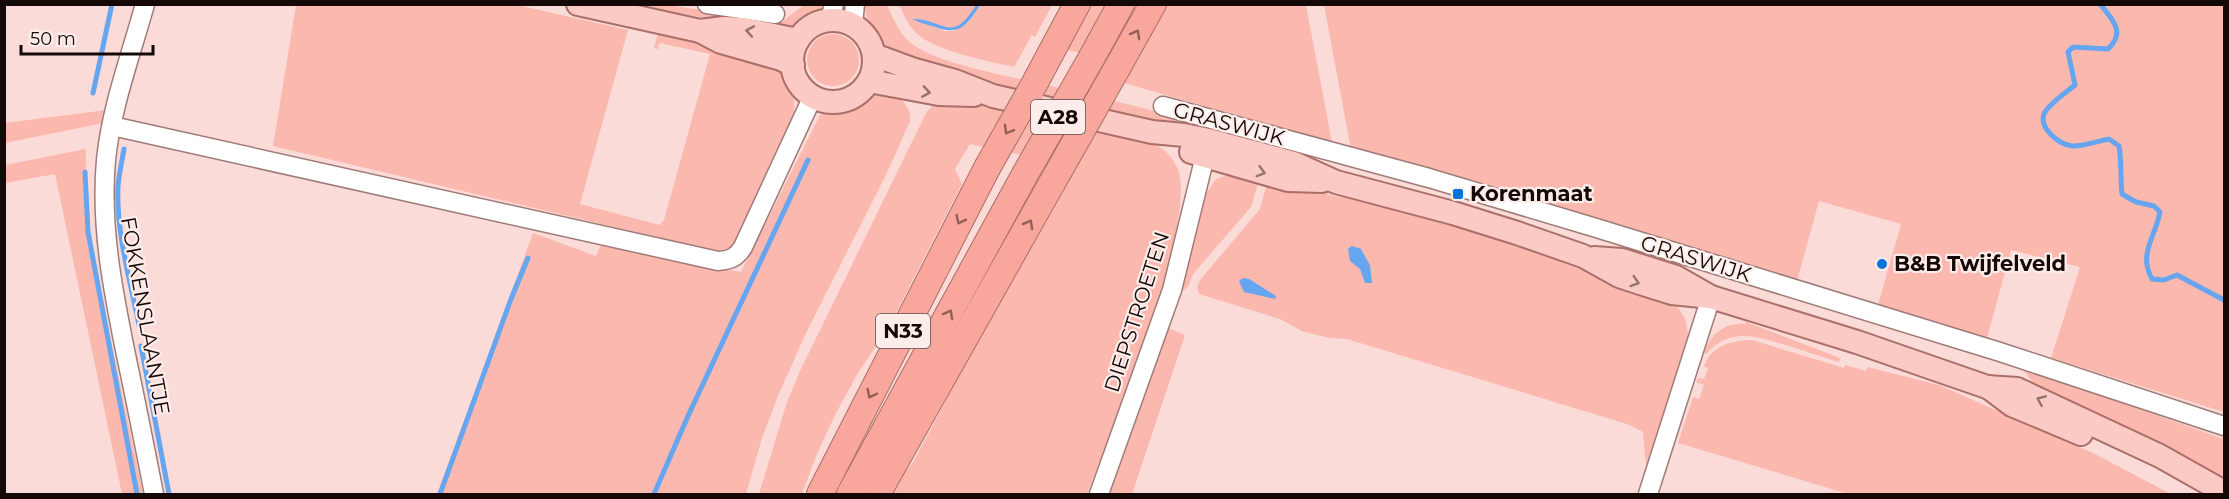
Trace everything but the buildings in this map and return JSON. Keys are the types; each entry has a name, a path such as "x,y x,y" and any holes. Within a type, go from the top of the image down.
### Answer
{"highway":[{"name":"A28","path":"1030,92 1065,4"},
{"path":"1049,48 1077,4"},
{"name":"A28","path":"850,495 1024,176 1121,4"},
{"name":"N33","path":"877,495 1153,4"},
{"name":"N33","path":"819,495 987,168 1030,92"}],"main road":[{"path":"578,4 632,10 700,31 721,42 781,59 793,65"},
{"path":"832,12 854,15 874,55 869,81 848,99 830,101 813,96 799,83 793,65 798,40 832,12"},
{"path":"700,31 724,28 743,29 798,40"},
{"name":"GRASWIJK","path":"874,55 955,81 993,96 1152,132 1180,148 1207,148 1293,162 1336,182 1453,213 1583,256 1622,260 1676,277 1711,297 1857,342 1987,387 2017,390 2054,405 2160,456 2224,492"},
{"name":"GRASWIJK","path":"869,81 939,94 993,96"},
{"name":"GRASWIJK","path":"1987,387 2012,405 2117,450 2203,495"}],"street":[{"name":"FOKKENSLAANTJE","path":"145,4 112,126 106,160 105,210 117,309 154,495"},
{"path":"707,4 775,14"},
{"path":"112,126 718,261 737,256 743,247 813,96"},
{"name":"GRASWIJK","path":"1163,106 1429,178 1602,230 2000,352 2224,426"},
{"name":"DIEPSTROETEN","path":"1099,495 1168,301 1207,148"},
{"path":"1648,495 1711,297"}],"shaded area":[{"path":"296,5 517,5 628,30 580,204 660,225 664,220 710,54 660,43 659,49 654,48 658,33 773,62 790,83 794,98 792,125 733,247 716,251 273,146"},
{"path":"647,5 666,5 783,21 804,5 825,5 788,30 653,10"},
{"path":"864,5 887,5 905,38 915,46 939,58 1152,111 1193,123 1193,126 1187,129 976,81 882,46 868,23"},
{"path":"899,5 976,5 968,16 955,27 941,26 912,18 944,31 955,31 969,22 980,5 1052,5 1035,37 1032,35 1014,67 936,45 916,33"},
{"path":"1087,5 1114,5 1086,54 1063,49"},
{"path":"1166,5 1306,5 1332,143 1121,82 1150,28"},
{"path":"1324,5 2224,5 2224,412 2051,358 2080,267 2011,250 1987,338 1878,305 1901,224 1819,201 1797,281 1351,150"},
{"path":"833,34 843,36 851,42 857,50 859,60 857,70 851,78 843,84 833,86 823,84 815,78 809,70 807,60 809,50 815,42 823,36"},
{"path":"892,93 908,108 910,121 886,175 805,335 778,396 762,438 746,494 437,494 533,233 596,256 601,245 741,272 820,115 851,106 872,95"},
{"path":"960,98 1153,143 1169,155 1179,173 1181,198 1179,216 1157,306 1136,369 1087,494 888,494 913,462 945,403 961,357 1074,166 970,144 955,169 962,184 888,328 858,373 836,413 802,494 759,494 787,402 801,369 926,113 934,104"},
{"path":"107,110 104,123 5,143 4,123"},
{"path":"86,149 85,216 143,494 122,494 55,174 5,183 5,165"},
{"path":"1231,174 1260,177 1251,207 1193,274 1188,287 1184,290 1181,288 1202,200 1216,179"},
{"path":"1268,179 1335,196 1383,204 1487,236 1670,301 1684,316 1688,336 1646,466 1643,432 1627,424 1347,339 1329,338 1302,331 1280,319 1199,294 1197,287 1200,280 1260,209","holes":["1361,249 1370,265 1371,283 1365,283 1360,269"]},
{"path":"1746,322 1840,358 1839,362 1789,346 1745,336 1725,340 1706,354 1704,353 1710,340 1725,327"},
{"path":"1168,328 1185,335 1132,494 1110,494"},
{"path":"1752,340 1844,368 1845,365 1866,371 1867,367 1939,385 2093,453 2171,494 1848,494 1678,443 1693,397 1699,399 1704,385 1696,382 1698,378 1704,379 1708,368 1704,366 1707,359 1717,349 1730,343"},
{"path":"2021,367 2224,439 2224,484 2042,394"}],"water":[{"path":"976,5 980,5 971,18 957,29 944,29 912,19 953,27 960,24"},
{"path":"1352,246 1361,249 1370,265 1372,283 1365,283 1360,269 1350,261 1348,249"},
{"path":"1243,278 1249,279 1276,296 1275,299 1244,292 1239,281"}],"waterway":[{"path":"93,93 112,4"},
{"path":"2100,4 2116,26 2116,37 2108,49 2073,47 2068,52 2075,85 2046,110 2044,125 2056,139 2067,145 2080,146 2109,139 2119,146 2122,194 2136,202 2154,206 2160,212 2147,254 2148,270 2152,279 2164,280 2177,275 2224,300"},
{"path":"124,149 118,186 119,221 139,325"},
{"path":"654,494 808,160"},
{"path":"85,172 88,232 137,494"},
{"path":"440,494 528,258"},
{"path":"141,346 169,494"}],"place":[{"name":"Korenmaat","path":"1458,194"},
{"name":"B&B Twijfelveld","path":"1882,264"}]}
